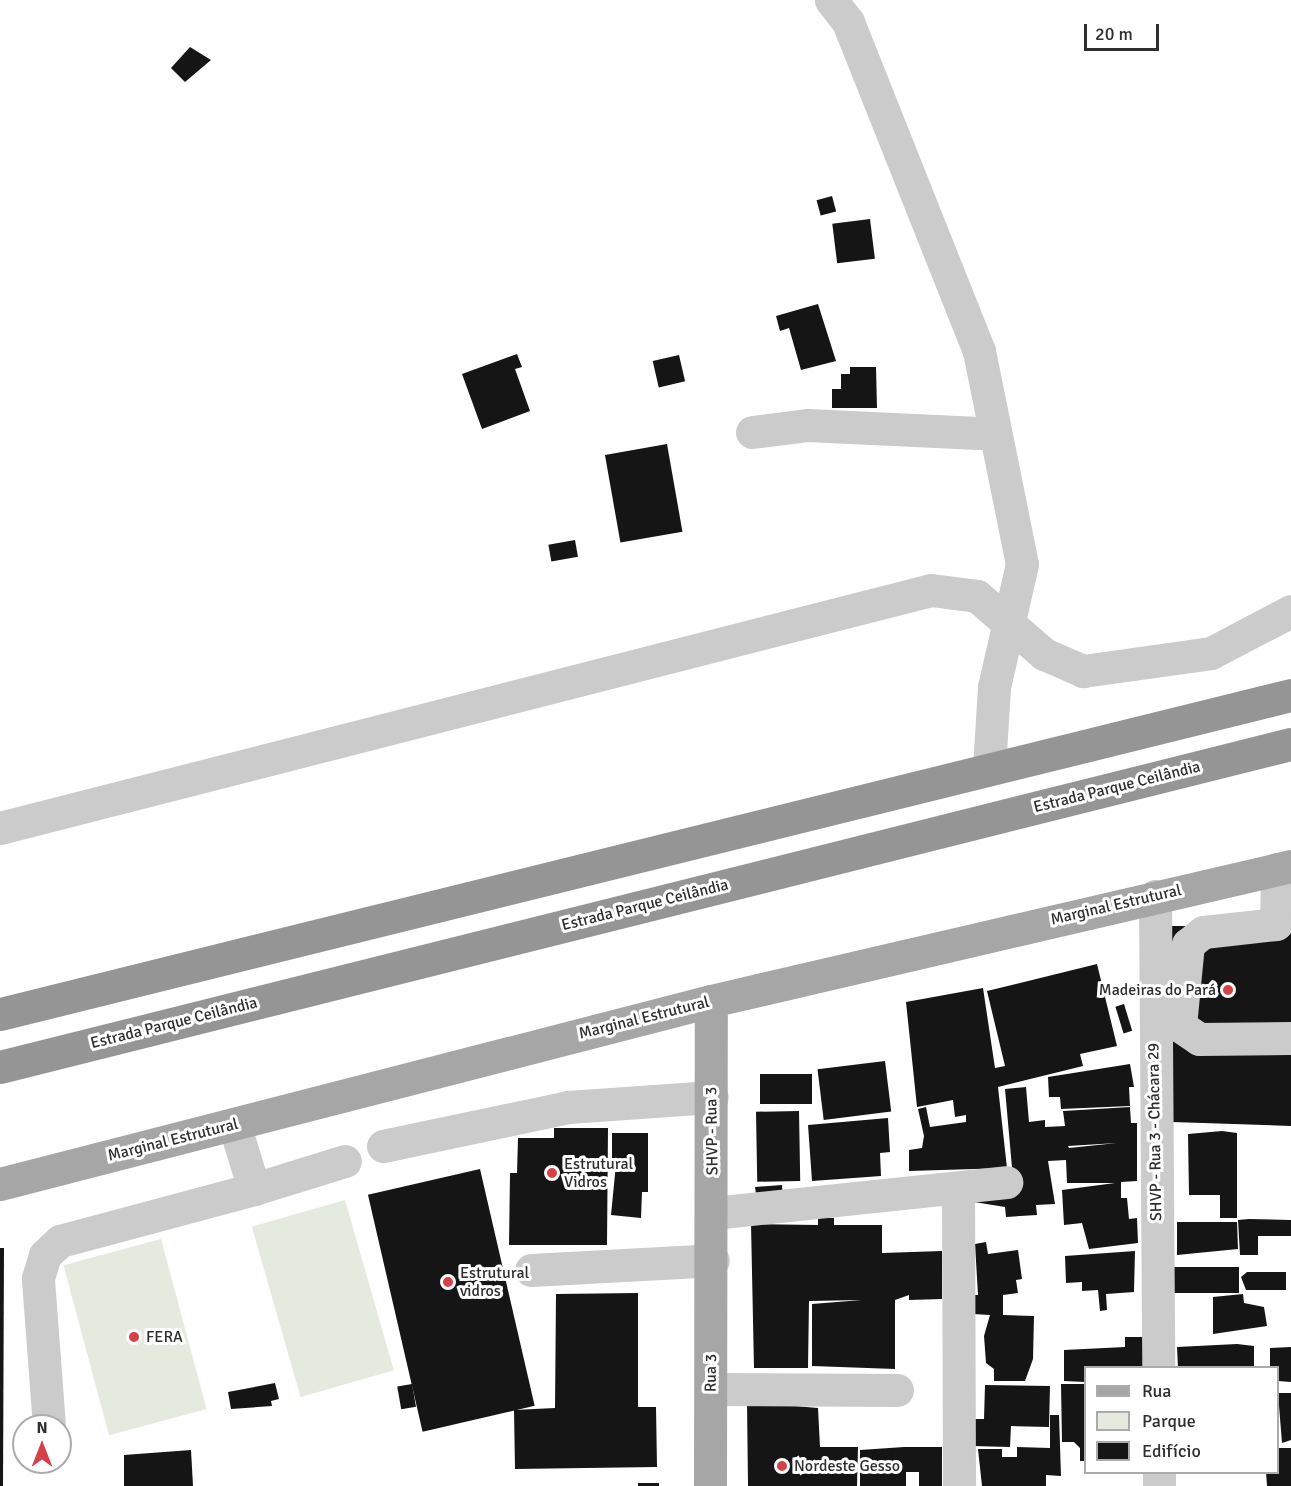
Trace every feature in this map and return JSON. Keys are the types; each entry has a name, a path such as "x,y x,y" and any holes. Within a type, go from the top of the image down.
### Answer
{"highway":[{"path":"0,1014 1291,695"},
{"name":"Estrada Parque Ceilândia","path":"0,1067 1291,744"}],"main road":[{"name":"Marginal Estrutural","path":"0,1184 711,1002 1155,896 1284,868"},
{"name":"SHVP - Rua 3","path":"711,1002 712,1260"},
{"name":"Rua 3","path":"710,1486 712,1260"}],"street":[{"path":"831,0 848,22 980,351 1022,564 994,687 989,769"},
{"path":"752,432 807,425 995,434"},
{"path":"2,823 931,590 977,596 1044,654 1083,671 1211,652 1291,610"},
{"path":"1284,868 1276,924 1203,932 1188,944 1180,1026 1199,1039 1291,1038"},
{"name":"SHVP - Rua 3 - Chácara 29","path":"1155,896 1158,1366"},
{"path":"383,1146 568,1107 712,1096"},
{"path":"234,1124 254,1189"},
{"path":"48,1414 38,1278 45,1255 60,1242 254,1189 345,1161"},
{"path":"713,1213 958,1190 1006,1182"},
{"path":"958,1190 959,1486"},
{"path":"531,1270 712,1260"},
{"path":"711,1389 897,1390"}],"green space":[{"path":"345,1200 394,1370 301,1397 252,1227"},
{"name":"FERA","path":"161,1239 207,1409 109,1435 63,1265"}],"building":[{"path":"190,47 211,60 185,82 171,68"},
{"path":"832,196 836,211 821,216 817,200"},
{"path":"870,219 875,259 837,263 832,224"},
{"path":"818,304 836,361 801,370 789,328 780,331 776,316"},
{"path":"517,354 522,367 515,369 530,411 482,429 462,374"},
{"path":"679,355 685,381 659,387 653,361"},
{"path":"850,367 876,367 877,408 832,408 832,389 841,389 841,374 850,374"},
{"path":"667,444 682,532 620,543 605,455"},
{"path":"575,540 578,557 551,561 548,545"},
{"path":"1291,903 1291,1126 1172,1122 1172,926 1227,926"},
{"path":"1097,964 1117,1046 1080,1054 1083,1066 998,1087 1007,1168 909,1171 909,1150 922,1148 924,1136 918,1109 926,1107 930,1127 966,1122 966,1115 955,1117 953,1100 917,1107 906,1002 983,988 995,1068 1005,1066 987,991"},
{"path":"1124,1004 1132,1031 1124,1033 1115,1007"},
{"path":"885,1061 891,1112 824,1120 818,1069"},
{"path":"1130,1064 1134,1087 1129,1087 1130,1106 1061,1109 1060,1097 1049,1097 1048,1077"},
{"path":"760,1074 812,1074 812,1104 760,1104"},
{"path":"1026,1087 1029,1122 1045,1120 1045,1127 1065,1126 1063,1111 1130,1107 1131,1123 1137,1123 1137,1181 1121,1182 1121,1198 1127,1198 1129,1219 1137,1218 1138,1243 1089,1249 1082,1223 1064,1225 1062,1190 1115,1183 1067,1183 1066,1160 1048,1161 1055,1204 1036,1205 1037,1215 1006,1217 1005,1207 974,1202 1014,1190 1005,1089","holes":["1117,1143 1069,1148 1068,1146"]},
{"path":"799,1111 800,1181 757,1182 756,1112"},
{"path":"888,1118 890,1152 880,1153 881,1176 812,1181 808,1125"},
{"path":"554,1128 608,1128 607,1245 509,1245 510,1173 517,1173 518,1138 554,1138"},
{"path":"1222,1131 1237,1133 1237,1218 1220,1218 1220,1195 1189,1195 1188,1134"},
{"path":"612,1133 648,1133 648,1192 642,1192 641,1218 611,1215 616,1164 612,1164"},
{"name":"Estrutural vidros","path":"480,1169 535,1406 423,1432 368,1195"},
{"path":"782,1185 783,1200 756,1194 755,1187"},
{"path":"818,1218 834,1218 834,1225 882,1225 882,1253 942,1251 942,1299 909,1300 909,1295 895,1300 895,1369 812,1366 812,1304 862,1300 809,1301 808,1368 754,1368 751,1224 818,1225"},
{"path":"1238,1220 1291,1220 1291,1236 1258,1236 1258,1255 1240,1255"},
{"path":"1177,1222 1237,1222 1238,1249 1177,1255"},
{"path":"986,1242 988,1254 1018,1250 1022,1279 1016,1280 1018,1293 1003,1295 1003,1315 1034,1316 1033,1359 1025,1381 994,1381 994,1369 986,1363 984,1336 990,1315 973,1314 973,1295 978,1295 975,1244"},
{"path":"0,1248 4,1248 3,1486 0,1486"},
{"path":"1135,1251 1134,1292 1106,1294 1107,1310 1100,1311 1098,1290 1082,1291 1082,1282 1066,1283 1065,1256"},
{"path":"1173,1267 1239,1267 1239,1293 1173,1293"},
{"path":"1247,1272 1286,1272 1286,1290 1246,1290 1241,1277"},
{"path":"638,1293 638,1407 656,1407 657,1467 515,1469 514,1410 555,1408 556,1294"},
{"path":"1243,1294 1244,1303 1264,1307 1267,1326 1213,1334 1213,1297"},
{"path":"1125,1337 1144,1337 1144,1366 1084,1366 1084,1382 1064,1381 1064,1350 1125,1347"},
{"path":"1237,1344 1254,1346 1254,1366 1178,1366 1177,1347"},
{"path":"1291,1347 1291,1382 1279,1381 1279,1366 1270,1366 1270,1348"},
{"path":"275,1383 279,1399 271,1401 272,1406 231,1409 228,1392"},
{"path":"412,1384 416,1407 401,1409 397,1387"},
{"path":"1061,1384 1084,1384 1084,1461 1080,1461 1080,1448 1074,1442 1062,1442"},
{"path":"985,1385 1050,1386 1049,1427 1011,1426 1010,1447 972,1446 972,1419 984,1419"},
{"path":"1279,1393 1291,1393 1291,1440 1282,1443"},
{"path":"747,1402 818,1408 820,1447 858,1447 857,1486 748,1486"},
{"path":"1050,1415 1059,1415 1061,1476 1046,1475 1046,1486 982,1486 978,1449 1002,1449 1002,1457 1017,1457 1017,1447 1050,1448"},
{"path":"942,1447 942,1486 919,1486 919,1472 906,1472 906,1486 860,1486 860,1450"},
{"path":"1279,1448 1291,1448 1291,1486 1267,1486 1266,1474 1279,1474"},
{"path":"191,1450 193,1486 124,1486 124,1455"},
{"path":"638,1483 659,1483 659,1486 638,1486"}],"place":[{"name":"Madeiras do Pará","path":"1228,990"},
{"name":"Estrutural Vidros","path":"552,1173"},
{"name":"Estrutural vidros","path":"448,1282"},
{"name":"FERA","path":"134,1337"},
{"name":"Nordeste Gesso","path":"782,1466"}]}
